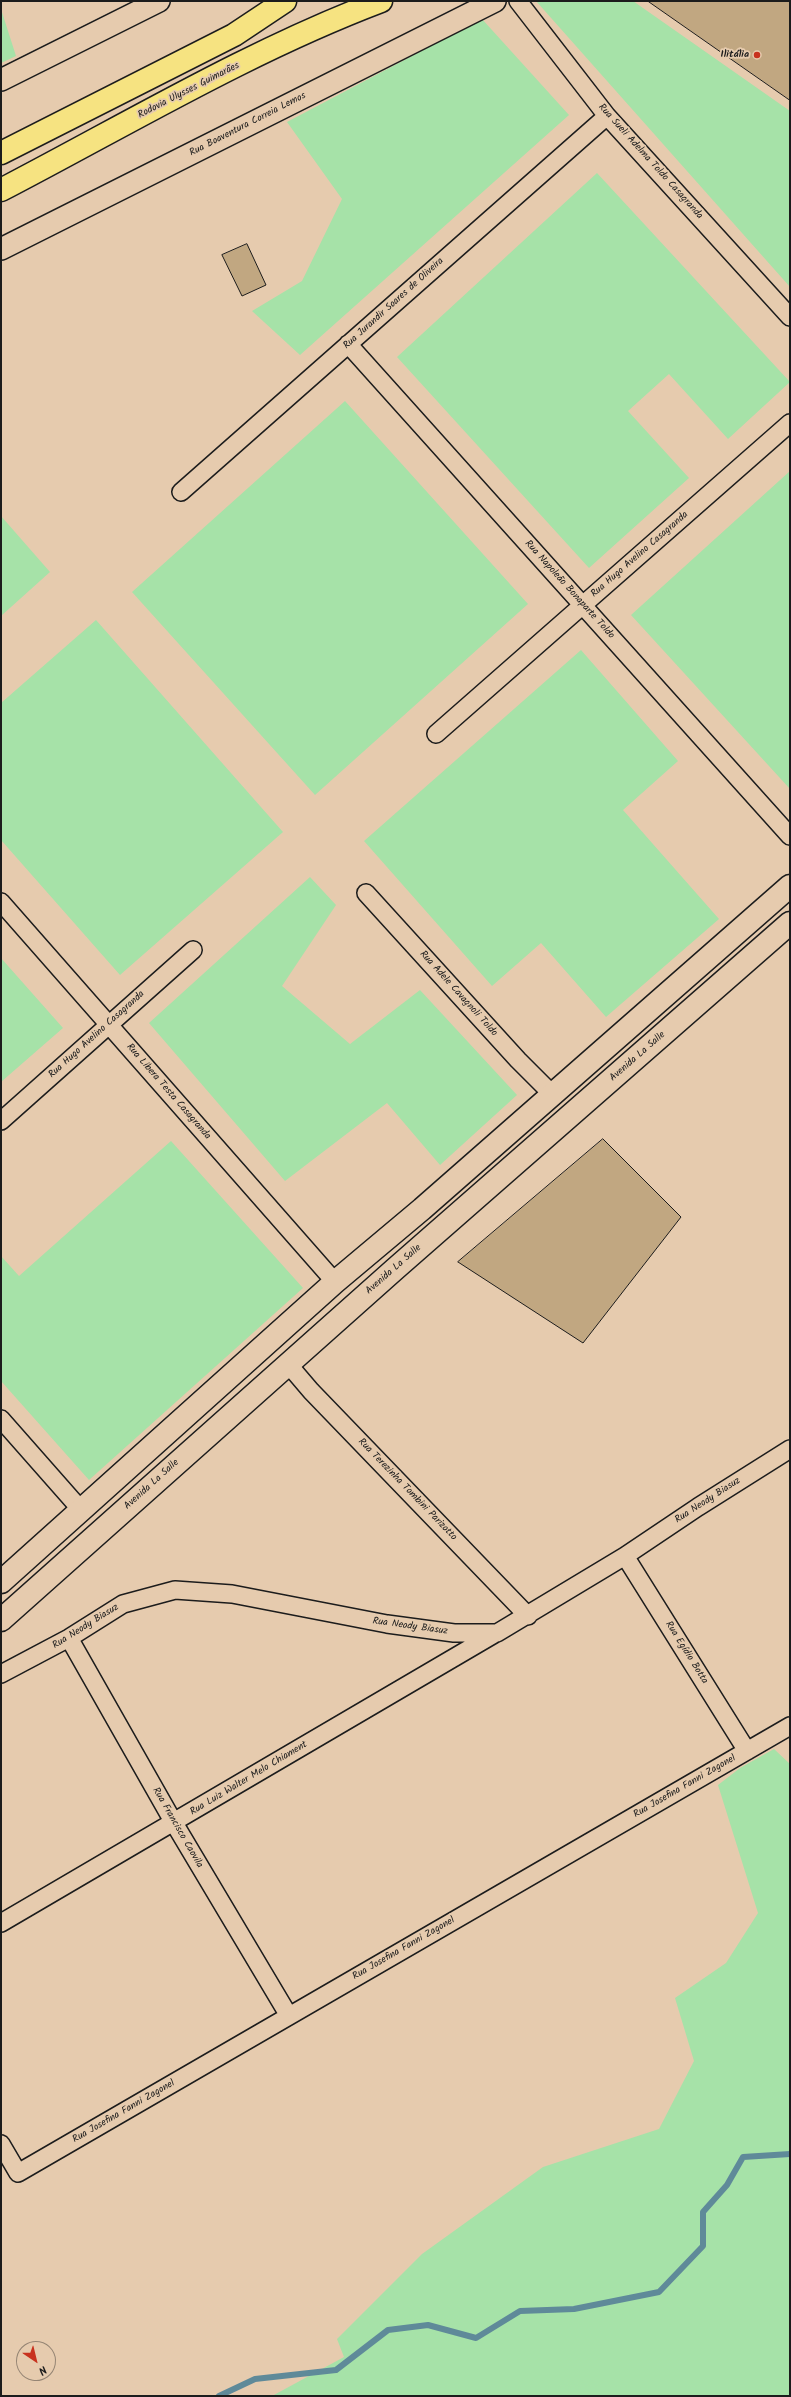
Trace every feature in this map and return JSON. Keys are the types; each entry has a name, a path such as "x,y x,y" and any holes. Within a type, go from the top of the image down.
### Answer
{"highway":[{"path":"1,153 234,35 285,1"},
{"name":"Rodovia Ulysses Guimarães","path":"1,190 248,61 342,16 381,1"}],"main road":[{"path":"1,1582 82,1511 335,1282 422,1209 790,886"},
{"path":"754,918 772,940"},
{"name":"Avenida La Salle","path":"1,1620 288,1364 790,923"},
{"path":"422,1209 441,1230"}],"street":[{"path":"1,80 159,1"},
{"name":"Rua Boaventura Correia Lemos","path":"1,249 495,1"},
{"name":"Rua Sueli Adelma Toldo Casagranda","path":"518,1 607,116 790,317"},
{"name":"Rua Jurandir Soares de Oliveira","path":"181,492 607,116"},
{"name":"Rua Napoleão Bonaparte Toldo","path":"348,344 790,836"},
{"name":"Rua Hugo Avelino Casagranda","path":"436,734 790,423"},
{"name":"Rua Adele Cavagnoli Toldo","path":"366,893 518,1060 552,1094"},
{"name":"Rua Libera Testa Casagranda","path":"1,902 335,1282"},
{"name":"Rua Hugo Avelino Casagranda","path":"1,1120 193,950"},
{"name":"Rua Terezinha Tombini Parizotto","path":"288,1364 311,1391 528,1616"},
{"path":"1,1419 82,1511"},
{"name":"Rua Neody Biasuz","path":"1,1674 69,1638 122,1604 175,1590 232,1594 387,1624 454,1633 497,1633 528,1616 625,1556 698,1507 790,1449"},
{"name":"Rua Egídio Botta","path":"625,1556 747,1751"},
{"name":"Rua Luiz Walter Melo Chiament","path":"1,1923 497,1633"},
{"name":"Rua Francisco Caovila","path":"69,1638 174,1823 289,2016"},
{"name":"Rua Josefina Fanni Zagonel","path":"1,2144 18,2173 790,1726"}],"green space":[{"path":"536,1 633,1 790,111 790,287"},
{"path":"1,9 16,56 1,63"},
{"path":"482,19 569,115 300,355 252,311 302,281 342,199 287,122"},
{"path":"597,173 790,382 728,439 669,374 628,411 689,478 589,568 397,357"},
{"path":"345,401 528,604 315,795 132,592"},
{"path":"790,471 790,789 631,615"},
{"path":"1,516 50,572 1,616"},
{"path":"96,620 283,832 120,975 1,840 1,703"},
{"path":"581,650 678,761 623,810 719,919 606,1017 541,943 492,986 364,841"},
{"path":"310,877 336,905 282,986 350,1044 420,990 517,1095 440,1165 387,1103 285,1181 149,1023"},
{"path":"1,958 63,1028 1,1082"},
{"path":"171,1141 303,1288 89,1480 1,1381 1,1256 19,1276"},
{"path":"774,1749 790,1764 790,2396 272,2396 344,2357 337,2339 422,2254 543,2167 659,2129 694,2061 675,1998 726,1963 758,1913 718,1785 740,1768"}],"building":[{"name":"Ilitália","path":"648,1 790,1 790,100"},
{"path":"247,244 266,285 242,296 222,255"},
{"path":"603,1139 681,1217 583,1343 458,1262"}],"waterway":[{"path":"219,2396 255,2379 336,2370 388,2330 428,2325 476,2338 520,2311 574,2309 659,2292 703,2246 703,2212 727,2185 743,2157 790,2154"}],"place":[{"name":"Ilitália","path":"757,55"}]}
